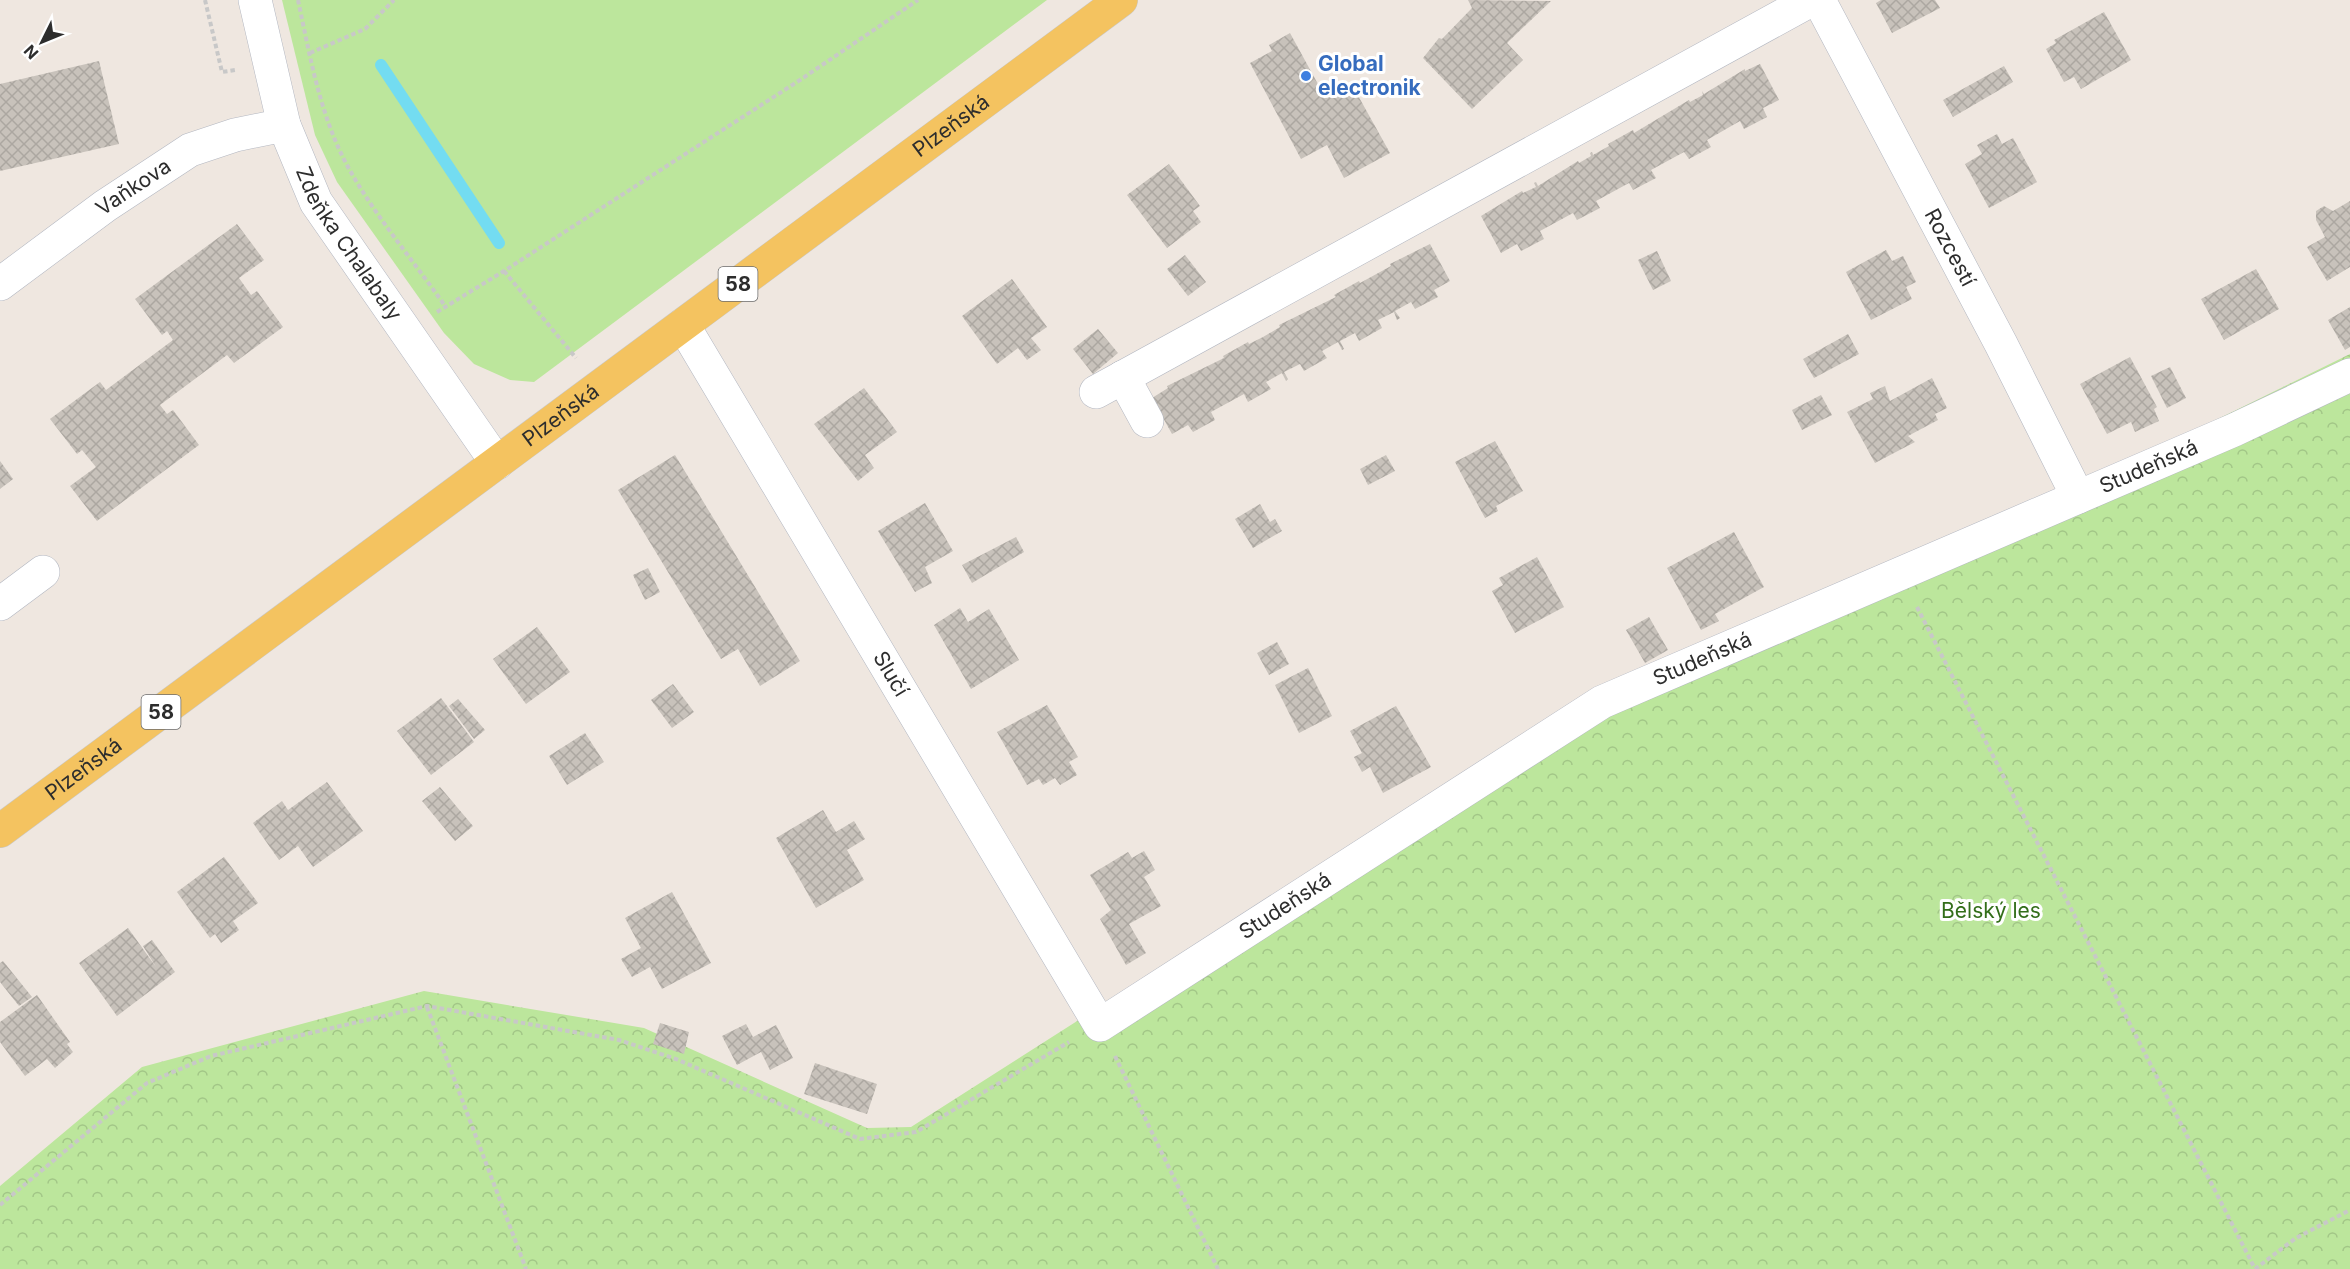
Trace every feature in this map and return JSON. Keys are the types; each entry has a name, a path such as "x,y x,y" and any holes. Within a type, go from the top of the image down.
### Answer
{"main road":[{"name":"Plzeňská","path":"0,831 1121,0"}],"street":[{"name":"Zdeňka Chalabaly","path":"255,0 284,125 316,202 497,463"},
{"path":"1147,421 1110,384 1811,0"},
{"name":"Rozcestí","path":"1819,0 1996,333 2078,497"},
{"name":"Vaňkova","path":"0,284 139,182 190,150 235,135 284,125"},
{"name":"Slučí","path":"683,325 1100,1024"},
{"name":"Studeňská","path":"1100,1024 1602,702 2234,430 2350,375"},
{"path":"0,604 43,572"}],"path":[{"path":"298,0 325,113 347,165 372,206 445,306"},
{"path":"269,63 309,53 365,29 394,0"},
{"path":"407,334 445,306 504,271 800,80 918,0"},
{"path":"504,271 600,386"},
{"path":"1900,574 2255,1269 2296,1238 2350,1210"},
{"path":"427,1006 526,1269"},
{"path":"0,1205 147,1083 211,1056 427,1006 619,1040 676,1059 860,1139 916,1132 1100,1024 1218,1269"}],"green space":[{"path":"282,0 1047,0 534,382 510,380 474,364 444,333 337,182 315,135"},
{"name":"Bělský les","path":"2350,354 2350,1269 0,1269 0,1186 142,1067 424,991 644,1028 867,1128 911,1127 1585,697 2169,443"}],"building":[{"path":"1468,0 1551,1 1507,43 1523,60 1472,109 1423,58 1439,38 1442,39 1472,8"},
{"path":"1881,0 1935,0 1940,8 1892,33 1876,3"},
{"path":"2104,12 2131,60 2081,89 2074,77 2064,82 2046,49 2056,43 2054,40"},
{"path":"1290,33 1325,97 1351,83 1390,153 1344,178 1327,145 1301,159 1250,63 1272,51 1269,45"},
{"path":"99,61 119,144 0,171 0,84"},
{"path":"1760,64 1779,100 1763,108 1767,117 1744,129 1740,121 1707,140 1711,147 1689,159 1684,152 1651,170 1656,178 1633,190 1629,183 1596,201 1600,208 1577,220 1573,213 1540,231 1544,239 1521,251 1517,244 1501,253 1481,216 1522,191 1523,193 1536,187 1534,183 1536,182 1538,186 1578,161 1579,163 1591,156 1590,153 1592,152 1593,155 1633,130 1634,133 1689,100 1690,102 1703,95 1702,91 1704,94 1745,69 1745,71"},
{"path":"2004,66 2013,82 1953,117 1943,100"},
{"path":"1997,134 2002,144 2013,138 2037,182 1989,208 1965,164 1982,154 1977,145"},
{"path":"1169,164 1200,206 1193,211 1201,222 1167,248 1127,195"},
{"path":"2350,201 2350,267 2327,281 2307,247 2325,237 2316,220 2316,211 2324,206 2333,211"},
{"path":"237,224 264,260 239,278 251,295 257,291 283,327 234,363 227,355 160,405 167,414 173,410 199,445 97,521 70,486 96,467 82,450 77,454 50,419 100,382 106,390 173,340 167,331 162,335 135,299"},
{"path":"1430,244 1450,281 1434,290 1438,297 1415,309 1411,302 1395,311 1400,318 1397,320 1394,312 1378,320 1382,328 1359,341 1355,333 1340,341 1344,349 1342,350 1338,342 1322,351 1327,358 1304,371 1300,364 1284,372 1288,379 1286,381 1282,373 1266,382 1271,389 1248,402 1244,394 1211,412 1215,420 1193,432 1188,425 1172,434 1152,398 1168,388 1167,386 1224,358 1223,356 1248,342 1249,344 1263,337 1280,327 1279,325 1336,297 1334,295"},
{"path":"1886,250 1892,261 1903,256 1916,282 1906,287 1912,299 1871,320 1846,272"},
{"path":"1657,251 1671,281 1653,290 1638,260"},
{"path":"1185,255 1206,282 1188,296 1167,269"},
{"path":"2256,269 2279,309 2224,340 2201,299"},
{"path":"1012,279 1047,327 1031,338 1041,350 1027,360 1018,348 997,364 962,316"},
{"path":"2350,307 2350,347 2345,350 2328,320"},
{"path":"1098,329 1118,353 1093,374 1073,349"},
{"path":"1848,334 1859,354 1814,378 1803,359"},
{"path":"2130,357 2157,407 2154,409 2159,421 2135,432 2131,422 2107,434 2080,384"},
{"path":"2170,367 2186,398 2167,408 2151,376"},
{"path":"1932,378 1947,408 1935,414 1938,420 1908,436 1915,442 1875,463 1847,412 1873,399 1870,393 1885,386 1890,401"},
{"path":"864,388 897,432 865,455 874,468 858,481 814,424"},
{"path":"1821,395 1832,415 1802,430 1792,410"},
{"path":"1495,441 1523,491 1496,506 1498,511 1485,518 1455,462"},
{"path":"675,455 800,661 760,686 738,649 721,659 618,490"},
{"path":"1386,455 1395,471 1368,485 1360,469"},
{"path":"0,461 13,479 0,489"},
{"path":"925,503 953,551 925,567 932,583 915,592 878,531"},
{"path":"1260,504 1270,522 1275,519 1282,531 1253,548 1235,519"},
{"path":"1734,532 1764,587 1715,614 1719,621 1701,630 1667,568"},
{"path":"1016,537 1024,552 972,583 962,565"},
{"path":"1537,557 1564,607 1515,633 1492,591 1503,585 1499,578"},
{"path":"648,568 660,592 645,600 633,575"},
{"path":"960,608 968,622 989,609 1019,660 971,689 934,625"},
{"path":"1649,617 1668,650 1645,663 1626,630"},
{"path":"537,627 570,672 526,704 493,659"},
{"path":"1277,642 1289,664 1269,675 1257,653"},
{"path":"1308,668 1332,716 1299,733 1275,685"},
{"path":"673,684 694,712 672,728 651,700"},
{"path":"441,698 474,742 431,775 397,731"},
{"path":"458,699 485,730 474,739 449,706"},
{"path":"1047,705 1078,757 1069,762 1077,775 1060,785 1055,778 1043,785 1039,779 1027,785 997,732"},
{"path":"1396,706 1431,767 1383,793 1370,767 1362,772 1354,757 1362,753 1350,731"},
{"path":"585,733 604,762 567,785 549,756"},
{"path":"327,782 363,831 313,867 298,846 279,860 253,823 282,801 288,810"},
{"path":"440,787 473,826 455,841 422,801"},
{"path":"823,810 836,832 854,821 865,839 847,850 864,880 816,908 776,838"},
{"path":"1144,851 1155,870 1144,877 1161,906 1129,924 1146,953 1126,965 1100,919 1111,910 1090,875 1128,852 1132,858"},
{"path":"224,857 258,903 233,921 239,930 221,943 215,934 210,938 177,892"},
{"path":"672,892 711,963 662,989 650,967 632,977 621,959 641,948 625,918"},
{"path":"128,928 156,967 143,946 152,940 175,972 117,1016 79,963"},
{"path":"3,961 32,997 19,1006 0,982 0,963"},
{"path":"37,995 70,1042 67,1044 73,1052 55,1068 47,1059 25,1076 0,1042 0,1022"},
{"path":"660,1023 689,1032 684,1054 653,1044"},
{"path":"746,1024 753,1037 776,1025 793,1058 770,1070 761,1052 737,1065 722,1036"},
{"path":"815,1063 877,1084 867,1114 804,1094"}],"waterway":[{"path":"381,65 499,243"}],"place":[{"name":"Global electronik","path":"1306,76"}]}
